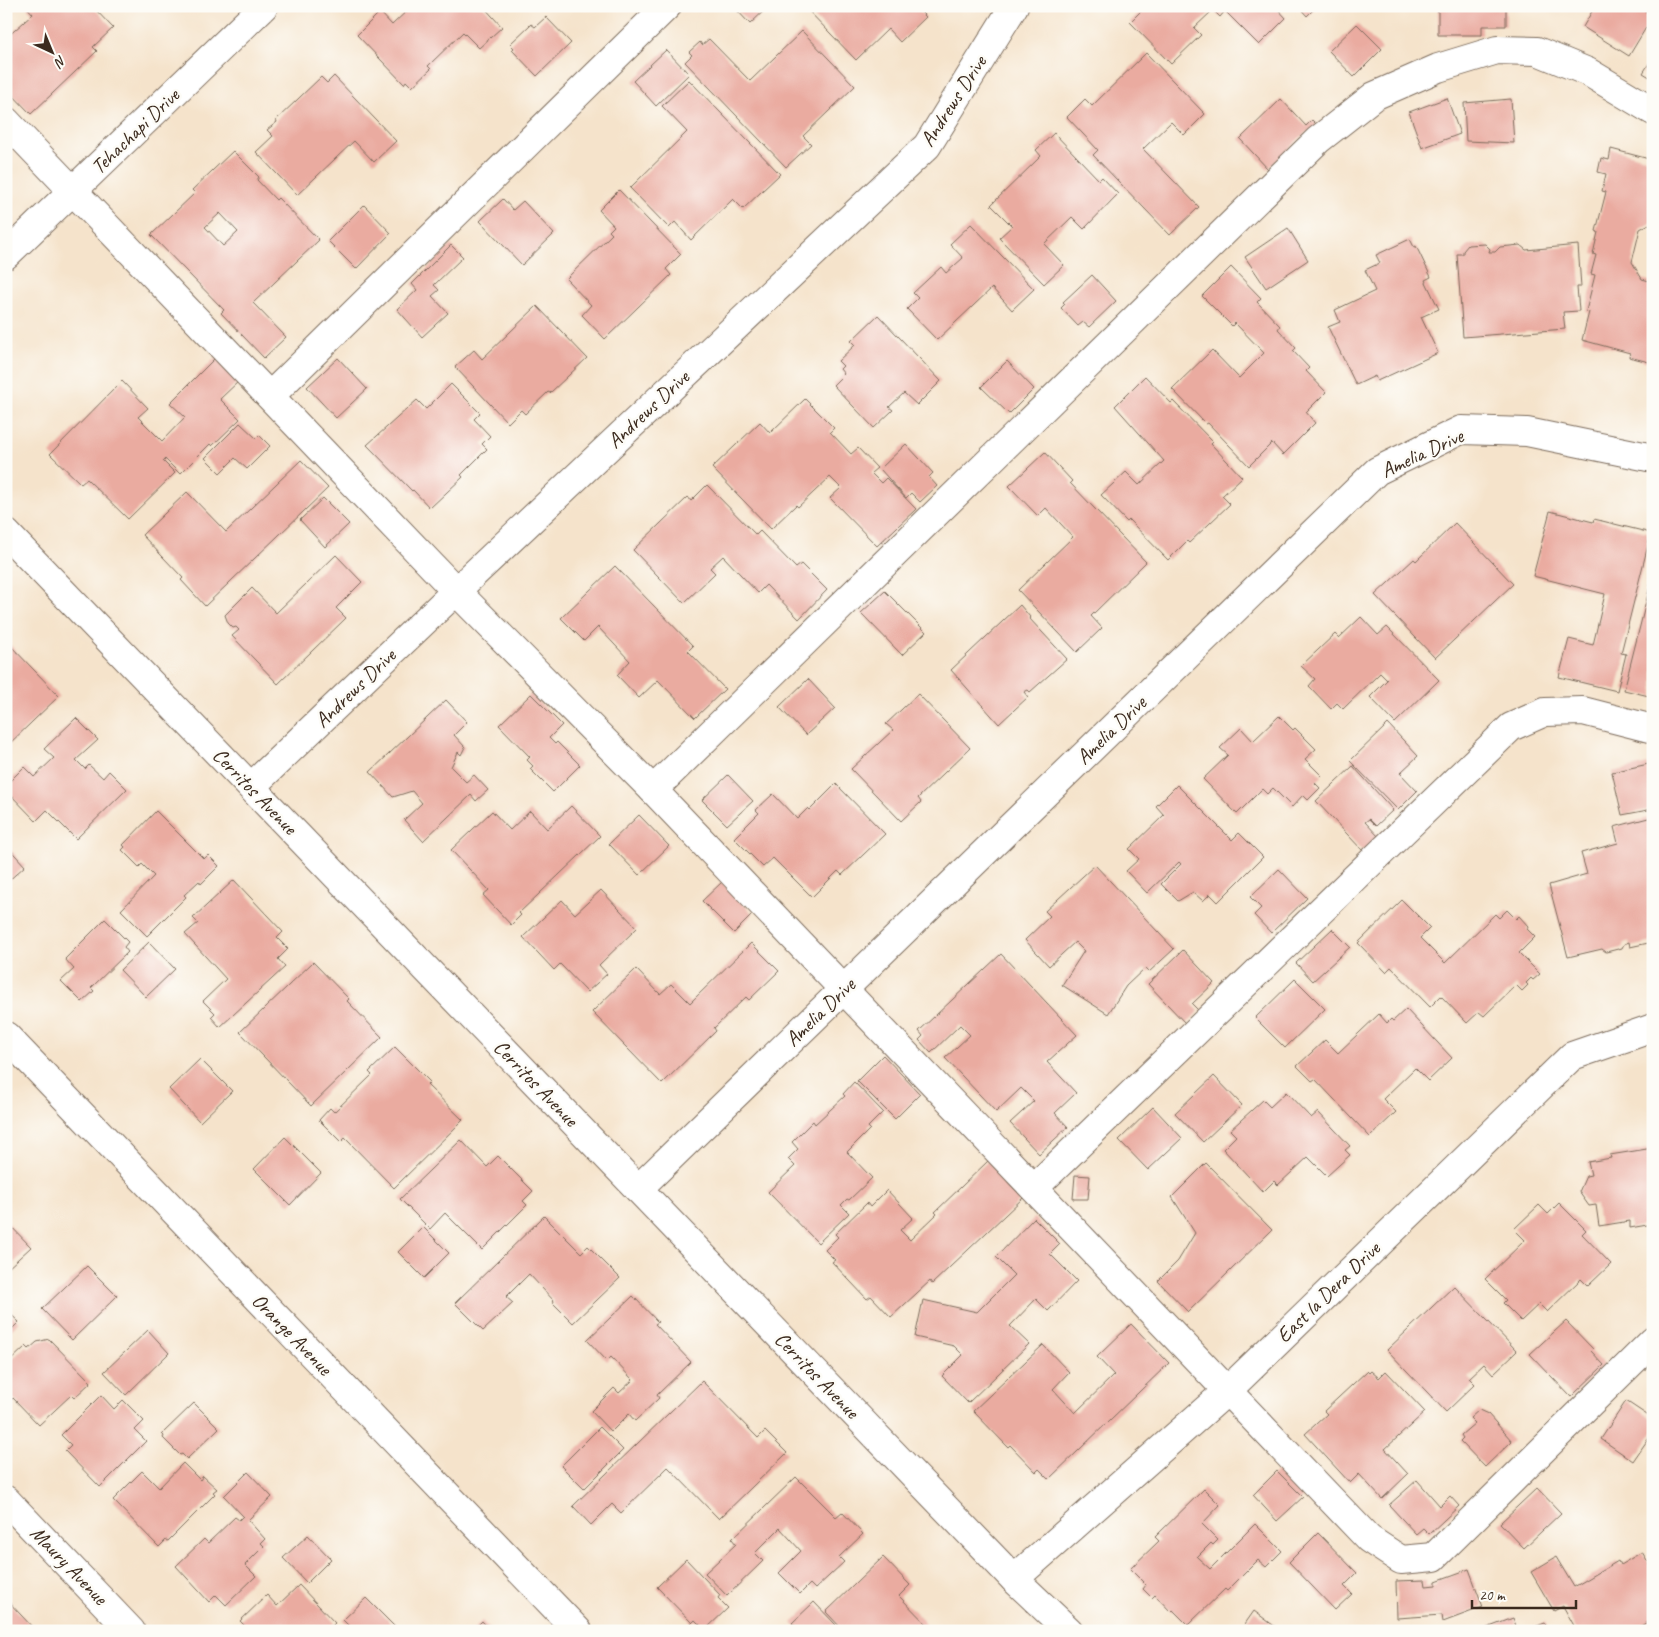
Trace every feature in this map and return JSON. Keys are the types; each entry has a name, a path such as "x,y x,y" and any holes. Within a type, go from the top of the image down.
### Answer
{"street":[{"name":"Tehachapi Drive","path":"6,255 264,6"},
{"path":"270,396 667,6"},
{"name":"Andrews Drive","path":"251,787 456,590 927,146 1014,6"},
{"path":"653,790 1318,140 1374,96 1438,68 1497,50 1537,51 1588,72 1653,111"},
{"path":"6,121 456,590 653,790 1369,1539 1401,1560 1434,1557 1653,1340"},
{"name":"Amelia Drive","path":"638,1190 1377,471 1461,430 1527,432 1653,458"},
{"name":"Cerritos Avenue","path":"6,533 1014,1580 1069,1631"},
{"path":"1034,1188 1511,727 1546,712 1583,711 1653,729"},
{"name":"East la Dera Drive","path":"1014,1580 1227,1390 1572,1056 1653,1028"},
{"name":"Orange Avenue","path":"6,1036 578,1631"},
{"name":"Maury Avenue","path":"6,1500 131,1631"}],"building":[{"path":"26,6 92,6 113,28 93,47 97,51 31,114 6,88 6,38 33,14"},
{"path":"412,6 483,6 502,27 479,48 463,32 428,66 431,69 412,87 406,81 404,84 357,35 380,12 392,25"},
{"path":"733,6 769,6 750,24"},
{"path":"804,6 915,6 926,17 900,42 888,29 856,60"},
{"path":"1146,6 1275,6 1286,18 1259,45 1225,11 1220,17 1213,10 1194,28 1201,35 1171,64 1130,22"},
{"path":"1298,6 1317,6 1307,16"},
{"path":"1438,6 1506,6 1506,26 1482,26 1482,35 1438,35"},
{"path":"1595,6 1636,6 1653,16 1629,56 1583,27"},
{"path":"546,17 571,43 537,76 512,50 514,48 510,44 531,24 535,27"},
{"path":"1357,24 1382,49 1354,77 1329,51"},
{"path":"802,31 855,86 803,136 811,144 786,167 685,62 692,55 689,52 700,42 702,45 709,39 750,81"},
{"path":"666,50 689,74 656,106 633,81"},
{"path":"1146,53 1205,114 1184,135 1171,122 1143,149 1199,207 1170,235 1093,155 1098,150 1067,117 1085,99 1092,106"},
{"path":"1653,57 1653,79 1643,73"},
{"path":"334,76 396,141 374,162 354,141 297,195 256,152 273,136 267,130 277,122 276,120 321,77 327,83"},
{"path":"689,80 780,174 743,209 733,199 691,240 675,222 669,228 630,188 687,132 662,106"},
{"path":"1447,98 1460,134 1422,148 1409,112"},
{"path":"1281,99 1306,126 1312,120 1320,128 1305,133 1268,169 1240,139"},
{"path":"1511,99 1514,143 1466,141 1464,103"},
{"path":"1054,133 1099,180 1102,177 1118,194 1084,229 1072,217 1044,244 1064,265 1044,284 999,238 1012,226 991,205 1041,156 1036,150"},
{"path":"1611,149 1653,160 1653,222 1640,229 1632,262 1642,279 1653,282 1653,356 1651,355 1649,362 1629,357 1630,353 1582,340 1589,312 1586,311 1595,275 1591,274 1596,255 1593,254 1598,232 1596,231 1606,192 1602,191 1606,174 1598,172 1601,158 1609,160"},
{"path":"233,151 259,177 257,180 276,200 278,198 319,240 253,303 286,337 264,358 221,313 224,310 151,235 195,193 192,190","holes":["220,213 238,232 223,246 205,227"]},
{"path":"619,190 681,254 666,269 671,275 605,339 582,315 591,305 566,279 612,234 609,231 614,226 599,210"},
{"path":"503,199 513,210 523,201 554,234 522,265 480,221"},
{"path":"364,205 391,233 356,269 328,241"},
{"path":"971,224 1034,289 1012,310 992,288 937,340 907,309 918,298 913,293 941,267 946,273 963,258 950,244"},
{"path":"1288,228 1308,260 1266,288 1245,257"},
{"path":"1410,239 1414,247 1416,246 1431,277 1425,280 1439,309 1421,317 1438,353 1377,381 1375,376 1356,385 1328,327 1340,322 1335,310 1375,291 1365,270 1380,263 1376,255"},
{"path":"1485,244 1490,249 1489,252 1495,252 1500,247 1520,245 1526,250 1578,245 1581,287 1577,287 1579,311 1563,312 1565,329 1463,337 1457,254 1463,254 1468,245"},
{"path":"451,245 463,257 434,285 439,290 432,296 448,313 422,337 397,309 417,290 412,284"},
{"path":"1231,267 1261,298 1257,302 1280,326 1278,329 1296,348 1293,351 1309,368 1306,371 1326,392 1306,412 1315,423 1283,455 1272,443 1249,466 1172,389 1212,350 1239,378 1264,353 1235,323 1232,326 1202,296"},
{"path":"1092,275 1116,301 1089,327 1083,322 1078,326 1061,308 1065,304 1063,302"},
{"path":"537,306 587,358 525,414 521,410 508,423 455,367 474,350 482,359"},
{"path":"878,315 941,381 917,405 904,393 889,407 893,410 874,428 833,385 844,374 840,369 843,366 838,361 855,345 851,341"},
{"path":"216,357 240,380 220,399 240,419 212,446 210,444 180,474 165,459 163,461 175,473 128,519 87,479 81,484 50,454 122,381 148,408 138,417 162,441 185,417 170,403"},
{"path":"338,358 367,389 336,418 307,387"},
{"path":"1007,361 1034,389 1009,414 981,387"},
{"path":"1145,376 1171,403 1173,401 1213,442 1211,444 1242,477 1222,496 1230,504 1168,560 1129,520 1127,522 1101,495 1126,472 1139,485 1164,461 1115,406"},
{"path":"451,384 480,413 474,419 490,436 482,444 487,449 461,475 463,477 430,508 367,445 417,400 426,409"},
{"path":"805,399 834,428 830,432 851,454 858,448 877,468 871,473 881,483 886,478 916,509 877,546 830,498 841,488 830,477 771,529 712,468 760,422 770,433"},
{"path":"240,423 256,438 259,435 270,446 247,469 235,458 220,473 205,458"},
{"path":"906,444 933,473 929,477 937,486 920,502 911,493 906,498 880,469"},
{"path":"1045,452 1072,481 1070,483 1146,562 1091,616 1102,628 1077,652 1018,590 1073,537 1046,508 1038,516 1009,486"},
{"path":"301,460 328,488 205,606 181,580 183,578 142,535 187,492 226,532"},
{"path":"707,485 756,535 760,531 796,568 801,564 827,590 799,619 766,585 758,593 723,556 710,568 715,573 684,603 633,550 688,497 691,501"},
{"path":"323,498 349,524 325,547 300,520"},
{"path":"1550,511 1593,522 1594,519 1651,533 1621,653 1626,654 1617,691 1559,677 1569,639 1593,645 1605,594 1533,576"},
{"path":"1455,523 1513,584 1435,658 1375,595 1414,559 1416,561"},
{"path":"336,555 362,582 336,608 346,618 278,684 232,636 239,630 236,627 233,628 228,623 225,615 252,588 276,613"},
{"path":"615,566 693,646 688,651 725,689 695,718 658,680 639,698 617,675 630,661 598,627 584,641 561,618"},
{"path":"1653,578 1653,697 1624,690"},
{"path":"885,591 926,632 902,655 861,613"},
{"path":"1020,605 1029,618 1067,659 1030,692 1028,690 1024,692 1028,697 999,724 951,670"},
{"path":"1361,617 1378,635 1387,627 1439,680 1395,723 1370,697 1387,680 1380,673 1343,709 1337,703 1331,709 1309,686 1315,679 1301,666 1335,634 1339,638"},
{"path":"9,644 59,696 6,747 6,646"},
{"path":"808,679 835,708 806,735 779,707"},
{"path":"531,694 562,725 549,738 555,744 557,742 580,765 553,792 530,769 533,766 527,760 530,757 499,725"},
{"path":"918,694 970,748 918,798 921,802 901,821 851,769 893,730 886,724"},
{"path":"446,700 467,722 454,735 465,747 461,755 458,752 451,767 466,782 474,775 488,790 476,801 471,795 423,841 404,820 422,803 412,791 393,797 370,772"},
{"path":"1279,716 1293,730 1295,728 1316,749 1305,759 1322,776 1315,783 1320,788 1308,800 1303,795 1292,807 1273,788 1267,794 1262,789 1237,814 1203,779 1228,755 1220,748 1241,728 1253,741"},
{"path":"76,718 98,740 76,760 85,769 89,765 103,778 109,771 127,789 76,839 47,810 36,821 6,790 6,785 24,767 34,777 54,758 44,749"},
{"path":"1388,724 1418,756 1400,773 1417,791 1398,810 1350,761"},
{"path":"1653,763 1653,809 1622,815 1612,772"},
{"path":"1353,766 1393,810 1376,826 1369,819 1365,822 1379,837 1363,851 1316,801"},
{"path":"728,775 753,801 727,825 702,800"},
{"path":"836,784 885,834 842,875 838,871 812,897 773,858 763,867 734,838 759,813 756,810 773,794 797,819 808,808 810,810"},
{"path":"1177,785 1232,840 1239,833 1263,857 1218,902 1210,894 1203,901 1193,892 1178,901 1161,884 1181,864 1179,862 1147,893 1126,871 1139,859 1129,849 1164,815 1156,806"},
{"path":"571,806 600,836 519,913 521,915 511,925 483,895 489,890 451,850 492,811 510,830 530,811 547,829"},
{"path":"156,811 204,859 208,855 219,866 201,884 199,881 184,895 186,897 147,936 121,910 154,876 142,864 139,867 122,850 125,847 123,845"},
{"path":"639,815 669,846 639,875 609,844"},
{"path":"1652,817 1653,942 1630,947 1629,942 1624,944 1622,948 1606,952 1602,949 1568,957 1549,885 1587,874 1581,853 1618,843 1614,827"},
{"path":"6,845 25,866 6,883"},
{"path":"1095,865 1174,949 1149,972 1145,968 1126,986 1108,1014 1062,985 1084,951 1075,942 1049,966 1025,940 1050,916 1045,911"},
{"path":"1279,869 1307,898 1271,933 1254,915 1261,908 1250,897"},
{"path":"234,880 283,932 277,938 288,949 278,959 285,967 220,1027 211,1017 215,1013 203,1001 226,979 185,934 198,923 193,918"},
{"path":"722,882 753,914 734,933 702,901"},
{"path":"601,890 637,928 599,965 607,974 587,992 560,964 554,970 523,937 562,900 575,914"},
{"path":"1402,900 1430,928 1420,938 1445,963 1495,914 1499,918 1507,910 1516,919 1519,916 1528,926 1527,929 1535,937 1519,953 1540,974 1533,980 1531,978 1526,983 1528,985 1522,991 1516,985 1484,1016 1479,1012 1467,1023 1441,996 1430,1007 1391,967 1386,972 1358,943"},
{"path":"105,919 128,942 124,947 128,952 91,988 94,991 82,1002 61,981 74,969 65,959"},
{"path":"1332,929 1350,947 1313,981 1296,963"},
{"path":"149,942 175,969 146,997 120,970"},
{"path":"751,943 779,971 749,1000 746,997 714,1028 716,1031 662,1084 592,1012 636,969 660,994 671,984 690,1003"},
{"path":"1183,950 1214,983 1192,1004 1199,1011 1186,1024 1148,984"},
{"path":"1001,954 1077,1035 1047,1062 1076,1093 1055,1113 1068,1127 1039,1154 1010,1123 1034,1101 1021,1088 996,1112 945,1058 970,1035 960,1025 931,1053 919,1040 923,1036 919,1031"},
{"path":"313,962 382,1037 311,1106 240,1032"},
{"path":"1295,979 1325,1009 1285,1048 1255,1018"},
{"path":"1406,1009 1452,1058 1428,1081 1415,1068 1383,1099 1396,1112 1370,1137 1315,1079 1312,1081 1297,1066 1325,1040 1338,1053 1379,1014 1387,1023 1391,1019 1393,1021"},
{"path":"395,1047 430,1082 427,1085 463,1120 394,1188 345,1138 341,1142 319,1120 330,1108 334,1112 372,1075 369,1072"},
{"path":"883,1055 920,1094 895,1119 857,1081"},
{"path":"200,1059 232,1091 200,1122 169,1089"},
{"path":"1214,1076 1242,1105 1203,1142 1175,1113"},
{"path":"854,1082 883,1112 868,1127 870,1129 847,1152 872,1178 841,1205 849,1213 818,1243 768,1192 795,1166 788,1159 798,1149 792,1142 813,1121 815,1124 845,1096 843,1094"},
{"path":"1286,1092 1311,1118 1318,1112 1350,1146 1345,1150 1350,1155 1327,1176 1308,1157 1278,1185 1274,1181 1263,1192 1223,1149 1236,1136 1230,1130 1263,1100 1270,1107"},
{"path":"1153,1107 1182,1138 1148,1170 1119,1140"},
{"path":"285,1137 321,1173 290,1205 254,1169"},
{"path":"461,1140 487,1167 498,1156 533,1191 523,1201 527,1205 482,1250 445,1213 430,1229 400,1199"},
{"path":"1653,1148 1653,1224 1630,1228 1630,1221 1599,1226 1596,1205 1589,1206 1579,1192 1586,1176 1591,1175 1588,1162 1611,1158 1610,1155"},
{"path":"988,1161 1023,1198 932,1284 930,1281 891,1317 871,1296 867,1299 832,1262 835,1260 825,1250 838,1237 835,1234 867,1203 870,1207 887,1190 913,1218 900,1230 910,1240 937,1214 935,1212"},
{"path":"1206,1163 1272,1230 1188,1312 1158,1281 1178,1261 1195,1233 1172,1197"},
{"path":"1075,1175 1090,1176 1088,1199 1073,1199"},
{"path":"1559,1203 1586,1230 1582,1234 1611,1264 1588,1286 1581,1279 1547,1312 1539,1304 1521,1321 1503,1303 1506,1300 1485,1279 1525,1240 1514,1229 1539,1205 1548,1214"},
{"path":"544,1216 581,1253 588,1246 620,1278 573,1323 553,1303 554,1301 529,1274 506,1297 513,1303 483,1331 455,1303"},
{"path":"1034,1218 1060,1244 1050,1254 1077,1281 1048,1311 1036,1299 1010,1326 1029,1344 968,1403 942,1376 963,1355 954,1346 915,1337 923,1300 977,1312 1014,1275 996,1257"},
{"path":"6,1221 31,1247 6,1270"},
{"path":"423,1227 449,1253 424,1278 398,1252"},
{"path":"87,1266 117,1296 72,1340 42,1309"},
{"path":"1454,1286 1517,1351 1493,1374 1484,1364 1469,1378 1475,1384 1446,1412 1387,1350"},
{"path":"633,1296 658,1322 655,1324 691,1362 657,1395 659,1398 635,1421 629,1414 611,1432 591,1411 614,1388 619,1393 633,1380 611,1357 607,1361 587,1340"},
{"path":"6,1310 19,1322 6,1335"},
{"path":"1566,1321 1593,1349 1591,1351 1604,1365 1571,1397 1530,1354"},
{"path":"1131,1324 1169,1363 1049,1479 1039,1469 1036,1472 1010,1445 1008,1447 973,1411 1043,1345 1069,1372 1053,1389 1075,1413 1114,1375 1097,1357"},
{"path":"148,1330 169,1353 126,1395 104,1372"},
{"path":"49,1339 91,1382 74,1398 71,1395 39,1425 13,1398 11,1400 6,1396 6,1365 26,1346 29,1349 37,1342"},
{"path":"1367,1371 1369,1373 1371,1371 1379,1378 1386,1371 1425,1412 1385,1449 1408,1474 1382,1499 1359,1474 1350,1483 1305,1434 1327,1414 1324,1411"},
{"path":"702,1381 758,1438 765,1431 787,1453 719,1519 668,1467 621,1513 612,1504 591,1525 573,1506"},
{"path":"101,1395 114,1409 123,1400 144,1421 135,1430 146,1441 100,1487 65,1451 71,1445 61,1435"},
{"path":"1626,1401 1653,1419 1653,1432 1633,1461 1601,1439"},
{"path":"194,1403 219,1428 187,1459 182,1454 180,1455 163,1438 162,1434"},
{"path":"1479,1410 1488,1414 1512,1441 1485,1467 1460,1441 1463,1438 1461,1435 1475,1423 1470,1418"},
{"path":"600,1427 623,1450 584,1489 561,1466"},
{"path":"183,1463 200,1480 203,1476 217,1489 213,1492 215,1494 168,1541 166,1540 159,1547 113,1500 142,1471 159,1488"},
{"path":"1277,1471 1303,1497 1277,1521 1253,1495"},
{"path":"248,1472 272,1497 248,1520 265,1539 261,1543 264,1546 245,1565 256,1576 226,1605 216,1595 209,1602 176,1566 204,1539 208,1543 235,1517 239,1520 243,1516 224,1496"},
{"path":"796,1477 836,1517 842,1512 863,1534 839,1557 844,1562 815,1589 810,1584 800,1594 779,1573 801,1551 780,1528 755,1553 763,1561 727,1596 705,1573 736,1544 732,1539"},
{"path":"1417,1480 1440,1506 1450,1496 1459,1506 1429,1534 1423,1528 1416,1534 1389,1505"},
{"path":"1537,1488 1561,1513 1524,1548 1500,1523"},
{"path":"1204,1489 1220,1505 1202,1524 1218,1540 1213,1545 1211,1543 1197,1557 1210,1569 1255,1524 1282,1551 1266,1567 1258,1560 1227,1591 1225,1589 1188,1625 1173,1610 1171,1612 1155,1595 1152,1598 1143,1589 1146,1585 1130,1569 1159,1541 1155,1537"},
{"path":"1318,1533 1357,1573 1344,1586 1352,1594 1335,1610 1289,1562"},
{"path":"308,1535 331,1559 307,1583 283,1558"},
{"path":"1642,1552 1653,1570 1653,1619 1632,1631 1577,1631 1563,1606 1554,1611 1531,1572 1556,1557 1574,1587 1618,1561 1620,1565"},
{"path":"883,1557 910,1585 899,1596 933,1631 844,1631 826,1612"},
{"path":"686,1559 720,1595 718,1598 728,1608 705,1630 695,1620 692,1623 657,1587"},
{"path":"1469,1569 1483,1607 1443,1622 1442,1615 1397,1618 1396,1581 1425,1580 1426,1586 1436,1585 1436,1581"},
{"path":"299,1585 335,1623 327,1631 250,1631 240,1621 267,1595 277,1606"},
{"path":"366,1598 399,1631 354,1631 343,1620"},
{"path":"6,1599 36,1631 6,1631"},
{"path":"814,1602 836,1625 829,1631 799,1631 792,1623"},
{"path":"1254,1611 1281,1631 1240,1631"},
{"path":"1513,1618 1518,1631 1489,1631 1487,1628"},
{"path":"482,1621 491,1631 472,1631"},
{"path":"1545,1623 1548,1631 1524,1631"}]}
